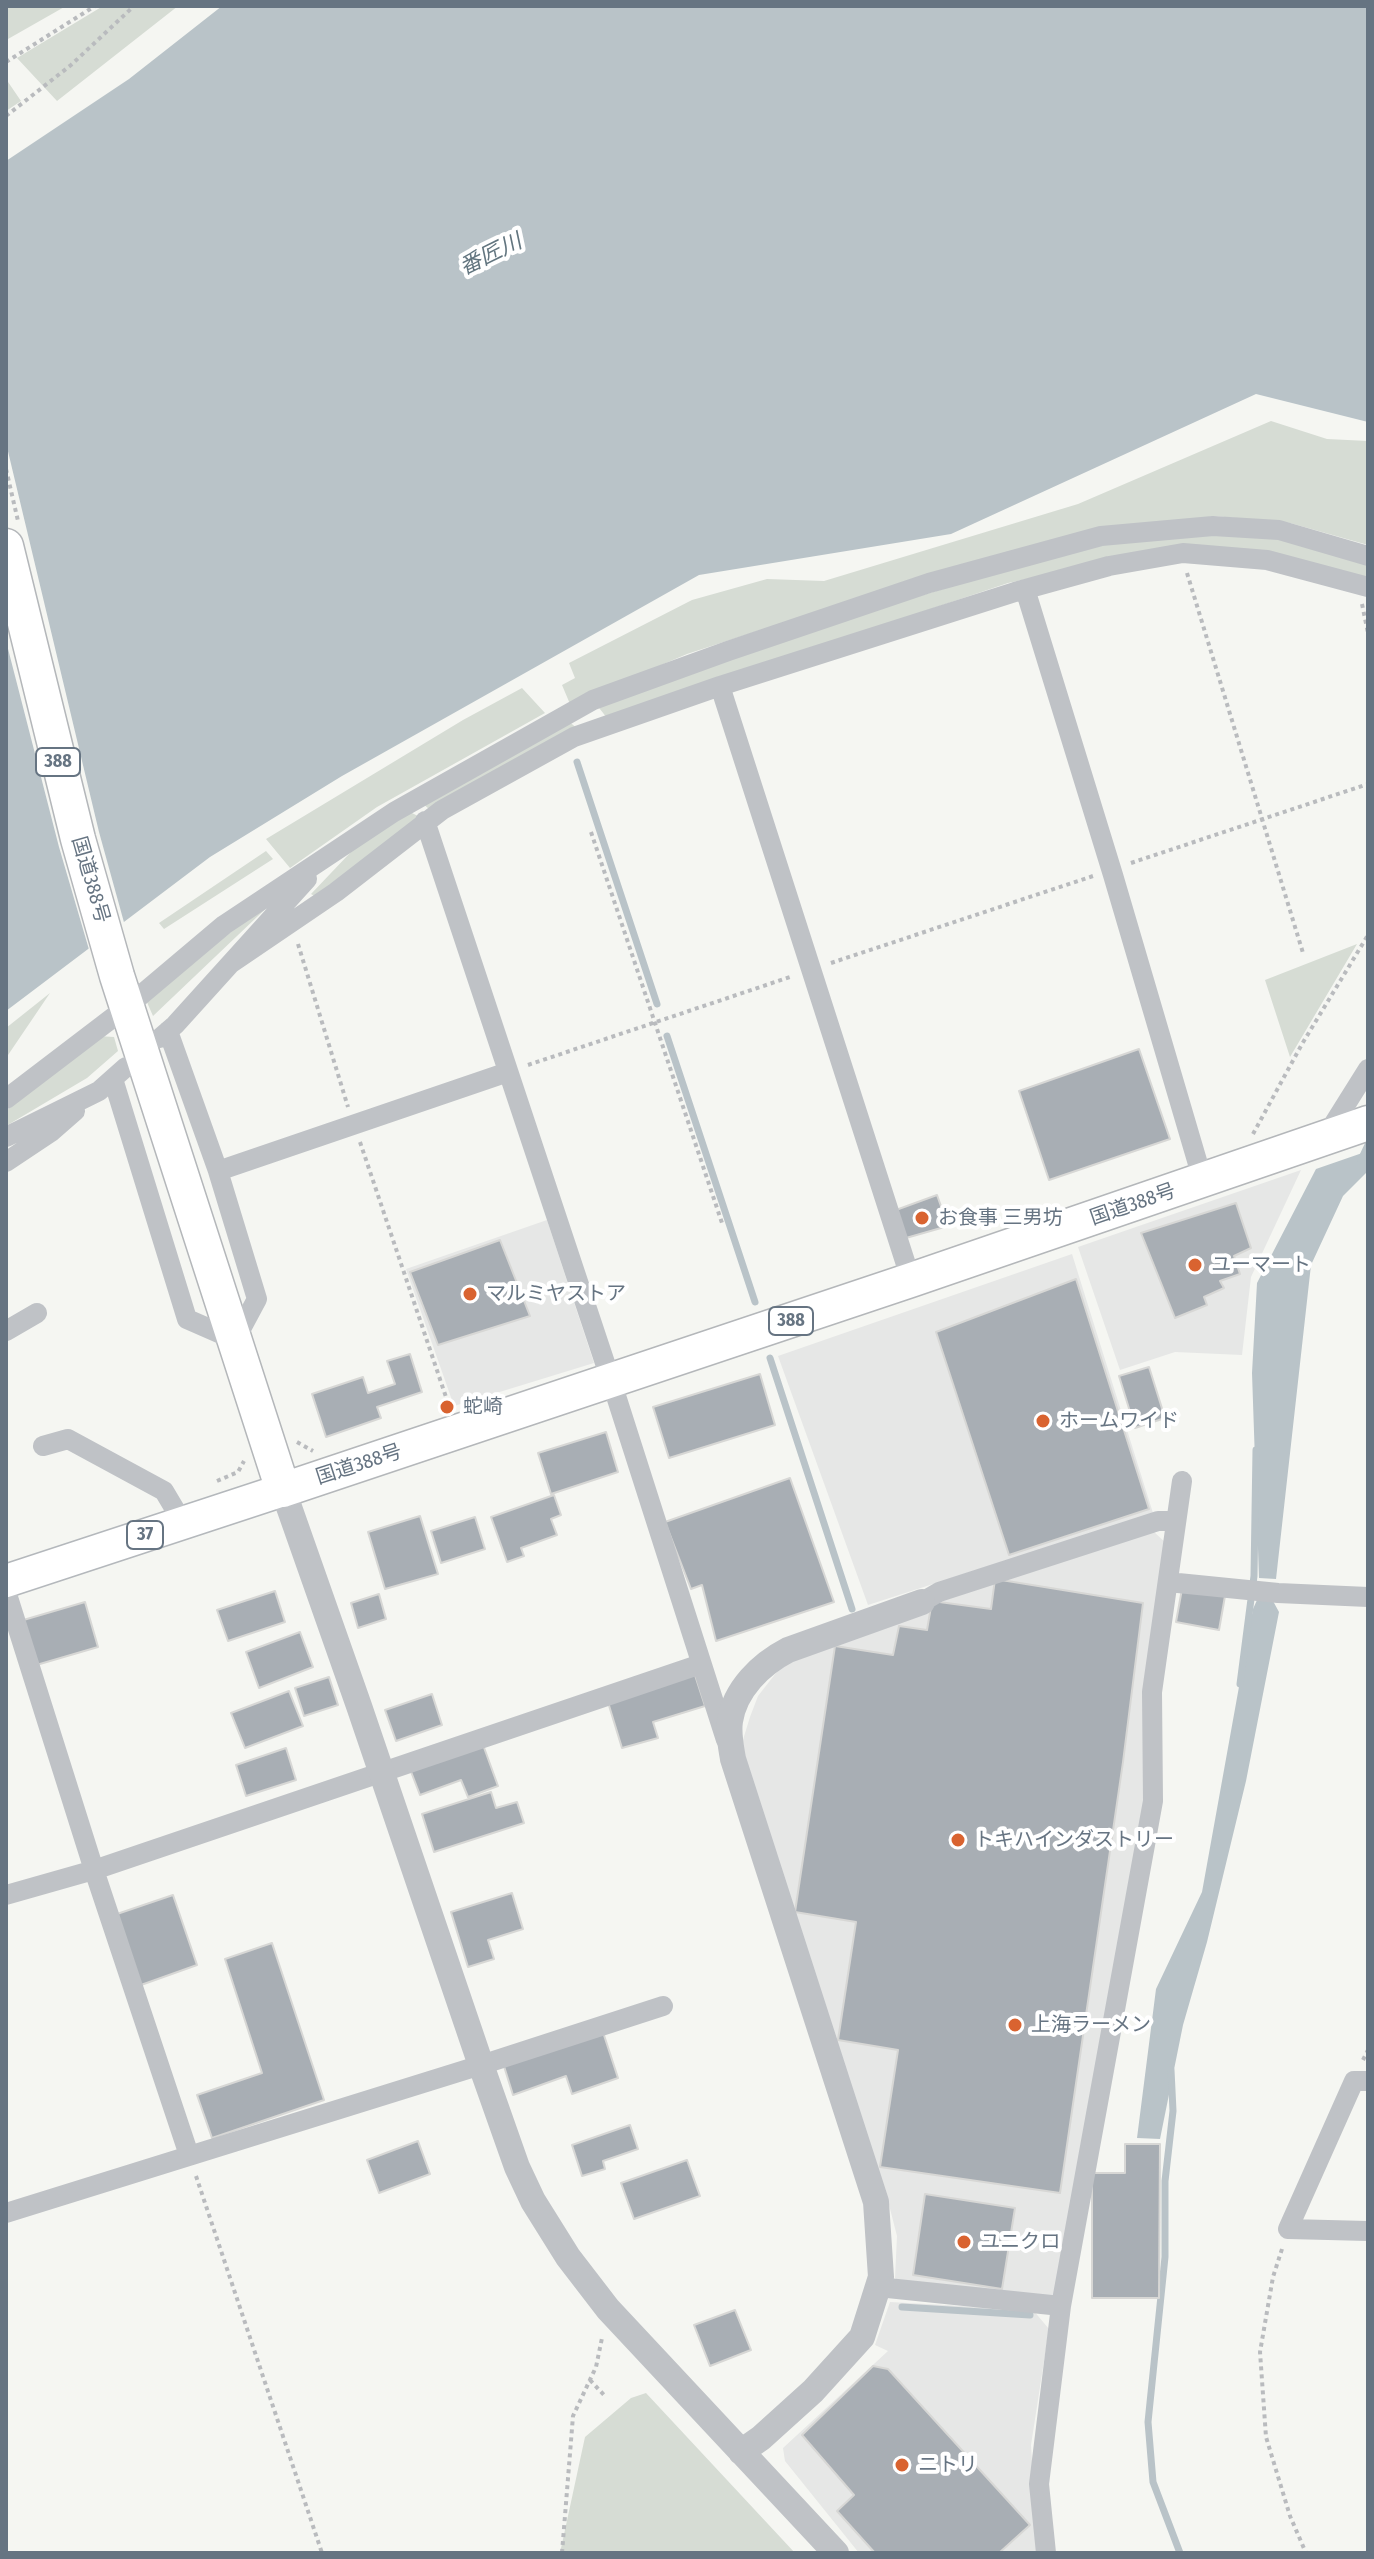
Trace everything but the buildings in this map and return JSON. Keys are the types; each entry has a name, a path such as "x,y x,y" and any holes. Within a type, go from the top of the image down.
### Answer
{"highway":[{"name":"国道388号","path":"6,546 78,839 123,991 283,1490 1362,1126"}],"main road":[{"name":"37","path":"6,1581 283,1490"}],"street":[{"path":"6,1099 123,991 394,812 593,700 929,583 1101,536 1213,526 1279,530 1368,556"},
{"path":"230,964 336,892 425,821 574,737 720,686 1025,589 1109,566 1183,553 1267,560 1368,587"},
{"path":"1025,589 1112,870 1218,1176"},
{"path":"720,686 911,1280"},
{"path":"425,821 611,1381 876,2202 881,2277 862,2337 813,2391 741,2452"},
{"path":"112,1079 187,1319 235,1340 257,1299 218,1171 164,1034 328,856"},
{"path":"1324,1139 1368,1069"},
{"path":"218,1171 508,1072"},
{"path":"6,1137 112,1079"},
{"path":"6,1162 51,1132 112,1079"},
{"path":"6,1331 37,1313"},
{"path":"43,1446 68,1439 164,1491 183,1523"},
{"path":"1046,2553 1039,2484 1061,2306 1153,1801 1152,1692 1182,1481"},
{"path":"283,1490 481,2065 517,2167 533,2201 568,2257 608,2309 836,2553"},
{"path":"733,1759 730,1721 735,1705 755,1673 769,1660 788,1650 922,1602 939,1592 1143,1525 1176,1521"},
{"path":"1168,1582 1278,1593 1368,1597"},
{"path":"6,1591 94,1870 189,2155"},
{"path":"6,1895 94,1870 701,1664"},
{"path":"6,2213 663,2006"},
{"path":"1368,2081 1354,2081 1288,2229 1368,2231"},
{"path":"878,2287 1061,2306"}],"path":[{"path":"6,62 95,6"},
{"path":"6,116 71,65 134,6"},
{"path":"1186,570 1303,953"},
{"path":"508,1072 1368,784"},
{"path":"591,832 723,1226"},
{"path":"1218,1176 1368,935"},
{"path":"298,944 354,1124 450,1409"},
{"path":"189,2155 322,2553"},
{"path":"1288,2229 1273,2277 1260,2352 1266,2437 1290,2516 1306,2553"},
{"path":"562,2553 573,2416 596,2367 608,2309"},
{"path":"590,2380 604,2395"}],"shaded area":[{"path":"6,6 66,6 8,39"},
{"path":"103,6 178,6 57,101 17,58"},
{"path":"6,79 21,101 6,111"},
{"path":"1271,421 1327,439 1368,441 1368,545 1290,523 1214,516 944,570 687,654 570,704 562,685 575,678 569,663 692,600 767,579 824,581 1078,504"},
{"path":"1210,533 1276,534 1368,563 1368,585 1278,554 1145,554 1008,583 607,718 596,704 770,641 1106,540"},
{"path":"522,688 545,713 377,807 290,868 266,839 463,720"},
{"path":"566,719 579,730 429,809 422,803"},
{"path":"406,810 420,817 318,898 311,894 369,833"},
{"path":"266,851 273,859 164,929 159,923"},
{"path":"279,896 153,1016 146,1000 158,986"},
{"path":"1357,944 1290,1057 1265,980"},
{"path":"50,993 6,1058 6,1028"},
{"path":"98,1036 114,1037 118,1051 87,1078 6,1126 6,1111"},
{"path":"1301,1170 1251,1277 1242,1355 1175,1352 1120,1370 1078,1247"},
{"path":"547,1220 594,1363 454,1406 406,1269"},
{"path":"1072,1254 1153,1513 868,1605 778,1356"},
{"name":"トキハインダストリー","path":"1153,1531 1167,1544 1147,1782 1060,2290 1051,2297 903,2287 895,2278 897,2236 887,2197 738,1756 750,1717 758,1696 783,1664 928,1603"},
{"path":"890,2302 1033,2310 1049,2329 1031,2445 1038,2553 859,2553 785,2461 783,2448 888,2351 875,2345"},
{"path":"646,2393 795,2553 560,2553 585,2437 631,2398"}],"water":[{"name":"番匠川","path":"222,6 1368,6 1368,422 1256,394 951,534 699,575 342,776 210,857 6,1011 6,161 129,79"},
{"path":"1368,1151 1368,1171 1343,1196 1311,1265 1276,1579 1259,1578 1252,1373 1257,1283 1316,1169"},
{"path":"1257,1600 1273,1601 1279,1612 1246,1781 1207,1942 1183,2025 1160,2139 1137,2138 1156,1989 1202,1892"}],"pier":[{"path":"6,443 99,832 125,926 90,953 6,641"}],"waterway":[{"path":"577,762 657,1004"},
{"path":"667,1036 755,1302"},
{"path":"1361,1160 1368,1145"},
{"path":"770,1358 852,1609"},
{"path":"1240,1684 1254,1576 1256,1450"},
{"path":"1171,2070 1173,2111 1165,2181 1165,2257 1148,2422 1153,2482 1180,2553"},
{"path":"902,2307 1030,2315"}],"place":[{"name":"お食事 三男坊","path":"922,1218"},
{"name":"ユーマート","path":"1195,1265"},
{"name":"マルミヤストア","path":"470,1294"},
{"name":"蛇崎","path":"447,1407"},
{"name":"ホームワイド","path":"1043,1421"},
{"name":"トキハインダストリー","path":"958,1840"},
{"name":"上海ラーメン","path":"1015,2025"},
{"name":"ユニクロ","path":"964,2242"},
{"name":"ニトリ","path":"902,2465"}]}
